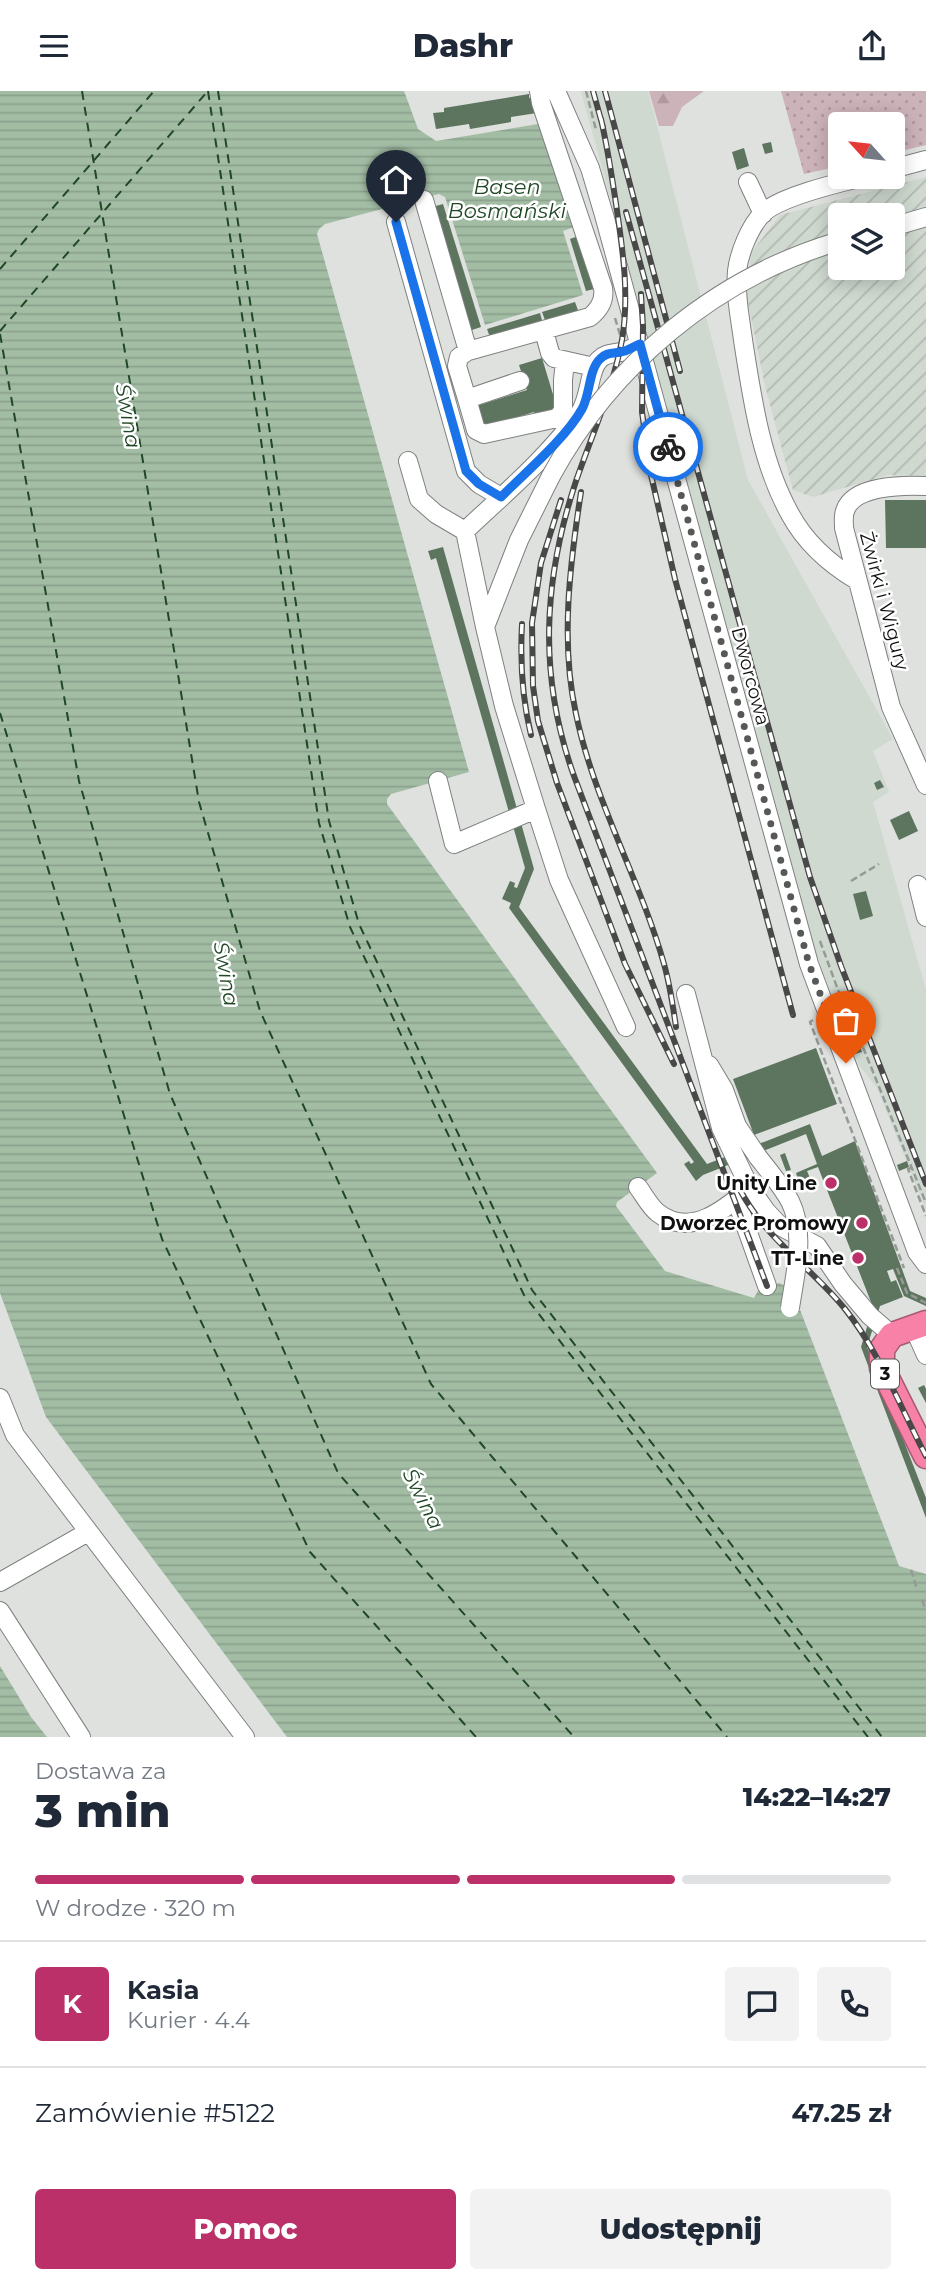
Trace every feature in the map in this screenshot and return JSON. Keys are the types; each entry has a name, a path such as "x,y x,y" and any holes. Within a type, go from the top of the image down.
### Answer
{"highway":[{"name":"3","path":"910,1328 882,1349 882,1368 923,1450"}],"street":[{"path":"539,91 604,294 601,305 590,317 468,351 459,357 457,366 475,430 484,434 557,418 563,411 565,361"},
{"name":"Dworcowa","path":"556,91 590,167 809,964 917,1252 926,1264"},
{"path":"905,166 926,160"},
{"path":"748,182 763,214"},
{"path":"828,187 779,204 763,214 741,254 737,270 737,300 757,418 775,483 791,517 813,544 834,566 858,580"},
{"path":"424,200 468,351"},
{"path":"905,224 926,218"},
{"path":"396,222 466,471 479,484 501,497"},
{"path":"485,627 519,540 551,476 573,437 599,401 665,335 701,307 748,279 799,255 828,245"},
{"path":"544,331 554,358 594,367"},
{"path":"465,531 551,449 581,412 588,396 594,367 599,359 608,353 625,351 640,344"},
{"path":"467,399 520,381"},
{"path":"408,461 419,499 436,514 465,531 504,706 559,880 626,1027"},
{"name":"Żwirki i Wigury","path":"926,486 886,487 867,492 851,501 844,512 844,528 891,707 926,785"},
{"path":"438,781 454,843 536,809"},
{"path":"918,885 926,917"},
{"path":"686,994 699,1050 743,1194 767,1286"},
{"path":"699,1050 719,1080 737,1126 791,1203 796,1221 798,1250 790,1308"},
{"path":"638,1187 657,1212 675,1223 693,1224 743,1194"},
{"path":"743,1194 780,1226 817,1246 843,1285 870,1316 910,1328 926,1355"},
{"path":"0,1398 15,1435 245,1737"},
{"path":"0,1582 88,1532"},
{"path":"0,1611 81,1737"}],"path":[{"path":"586,91 596,130"},
{"path":"851,881 879,864"},
{"path":"819,940 848,1017 852,1020 926,1203"},
{"path":"909,1166 926,1216"},
{"path":"897,1268 907,1293 926,1303"},
{"path":"911,1570 917,1588"},
{"path":"922,1600 926,1610"}],"shaded area":[{"path":"581,91 648,91 748,480 893,739 873,751 889,792 873,802 926,990 926,1210 877,1088 859,1065 815,951"},
{"path":"926,177 926,476 888,475 813,497 793,490 765,386 747,297 751,253 780,215 880,189 905,189 905,182"}],"green space":[{"path":"649,91 704,91 682,107 673,126 659,126"},
{"path":"781,91 926,91 926,145 905,150 905,112 828,112 828,169 804,174"}],"water":[{"path":"0,91 404,91 418,129 436,141 544,123 577,226 563,231 583,295 485,325 445,197 439,194 325,224 317,234 469,772 391,794 387,804 657,1173 617,1202 616,1206 665,1271 754,1298 759,1289 779,1283 792,1289 899,1566 926,1574 926,1737 287,1737 46,1417 0,1293"},
{"path":"0,1666 31,1717 47,1737 0,1737"}],"building":[{"path":"529,94 529,98 535,97 537,113 511,117 511,122 470,129 469,124 436,129 433,113 444,112 444,108"},
{"path":"771,142 773,152 765,154 762,144"},
{"path":"744,148 749,166 737,170 732,152"},
{"path":"443,204 481,327 469,331 432,207"},
{"path":"581,235 598,288 586,291 570,239"},
{"path":"575,302 579,313 546,323 542,312"},
{"path":"540,313 543,324 491,340 487,329"},
{"path":"542,358 558,411 536,418 534,412 482,428 476,406 527,390 519,365"},
{"path":"885,500 926,500 926,548 886,548"},
{"path":"443,547 534,869 519,907 707,1164 810,1124 822,1156 855,1141 910,1291 926,1298 926,1306 904,1296 893,1269 887,1271 891,1282 896,1280 903,1297 880,1306 867,1347 926,1498 926,1518 861,1347 873,1307 818,1167 807,1171 810,1178 799,1182 796,1173 817,1164 806,1134 703,1175 696,1181 684,1164 694,1162 509,908 511,903 502,899 510,881 515,883 514,887 517,888 525,868 436,558 431,560 428,551"},
{"path":"880,780 884,787 877,790 874,783"},
{"path":"909,811 918,831 899,840 890,820"},
{"path":"866,891 873,916 860,920 853,894"},
{"path":"854,1029 862,1052 855,1054 846,1032"},
{"path":"816,1048 837,1104 754,1135 733,1079"},
{"path":"785,1153 791,1170 786,1171 780,1155"},
{"path":"907,1161 909,1167 899,1171 897,1165"},
{"path":"924,1385 926,1389 926,1403 918,1388"}],"ferry route":[{"path":"82,91 199,802 260,1011 431,1384 727,1737"},
{"path":"0,269 154,91"},
{"path":"208,91 319,823 350,927 524,1295 868,1737"},
{"path":"218,91 329,821 359,924 532,1290 882,1737"},
{"path":"0,331 207,92"},
{"path":"0,334 79,781 170,1094 338,1473 574,1737"},
{"path":"0,713 162,1239 310,1552 476,1737"}],"railway":[{"path":"593,91 603,127"},
{"path":"605,91 680,371"},
{"path":"601,119 622,251 624,322 613,376 576,481 557,555 549,629 554,702 574,776 767,1286"},
{"path":"626,212 810,877 841,966 926,1184"},
{"path":"641,294 642,412 651,475 675,579 793,1015"},
{"path":"581,492 568,603 571,687 594,778 643,901 664,964 676,1027"},
{"path":"561,500 541,563 532,623 533,686 538,721 557,783 625,964 674,1064"},
{"path":"522,624 522,679 531,735"},
{"path":"739,1188 762,1223 832,1294 857,1326 879,1362 926,1456"}],"way so far":[{"path":"668,447 809,964 846,1063"}],"place":[{"name":"Unity Line","path":"831,1183"},
{"name":"Dworzec Promowy","path":"862,1223"},
{"name":"TT-Line","path":"858,1258"}],"route":[{"path":"396,222 466,471 479,484 501,497 551,449 581,412 588,396 594,367 599,359 608,353 625,351 640,344 668,447"}],"water label":[{"name":"Basen Bosmański","path":"507,199"},
{"name":"Świna","path":"128,416"},
{"name":"Świna","path":"226,974"},
{"name":"Świna","path":"423,1499"}]}
